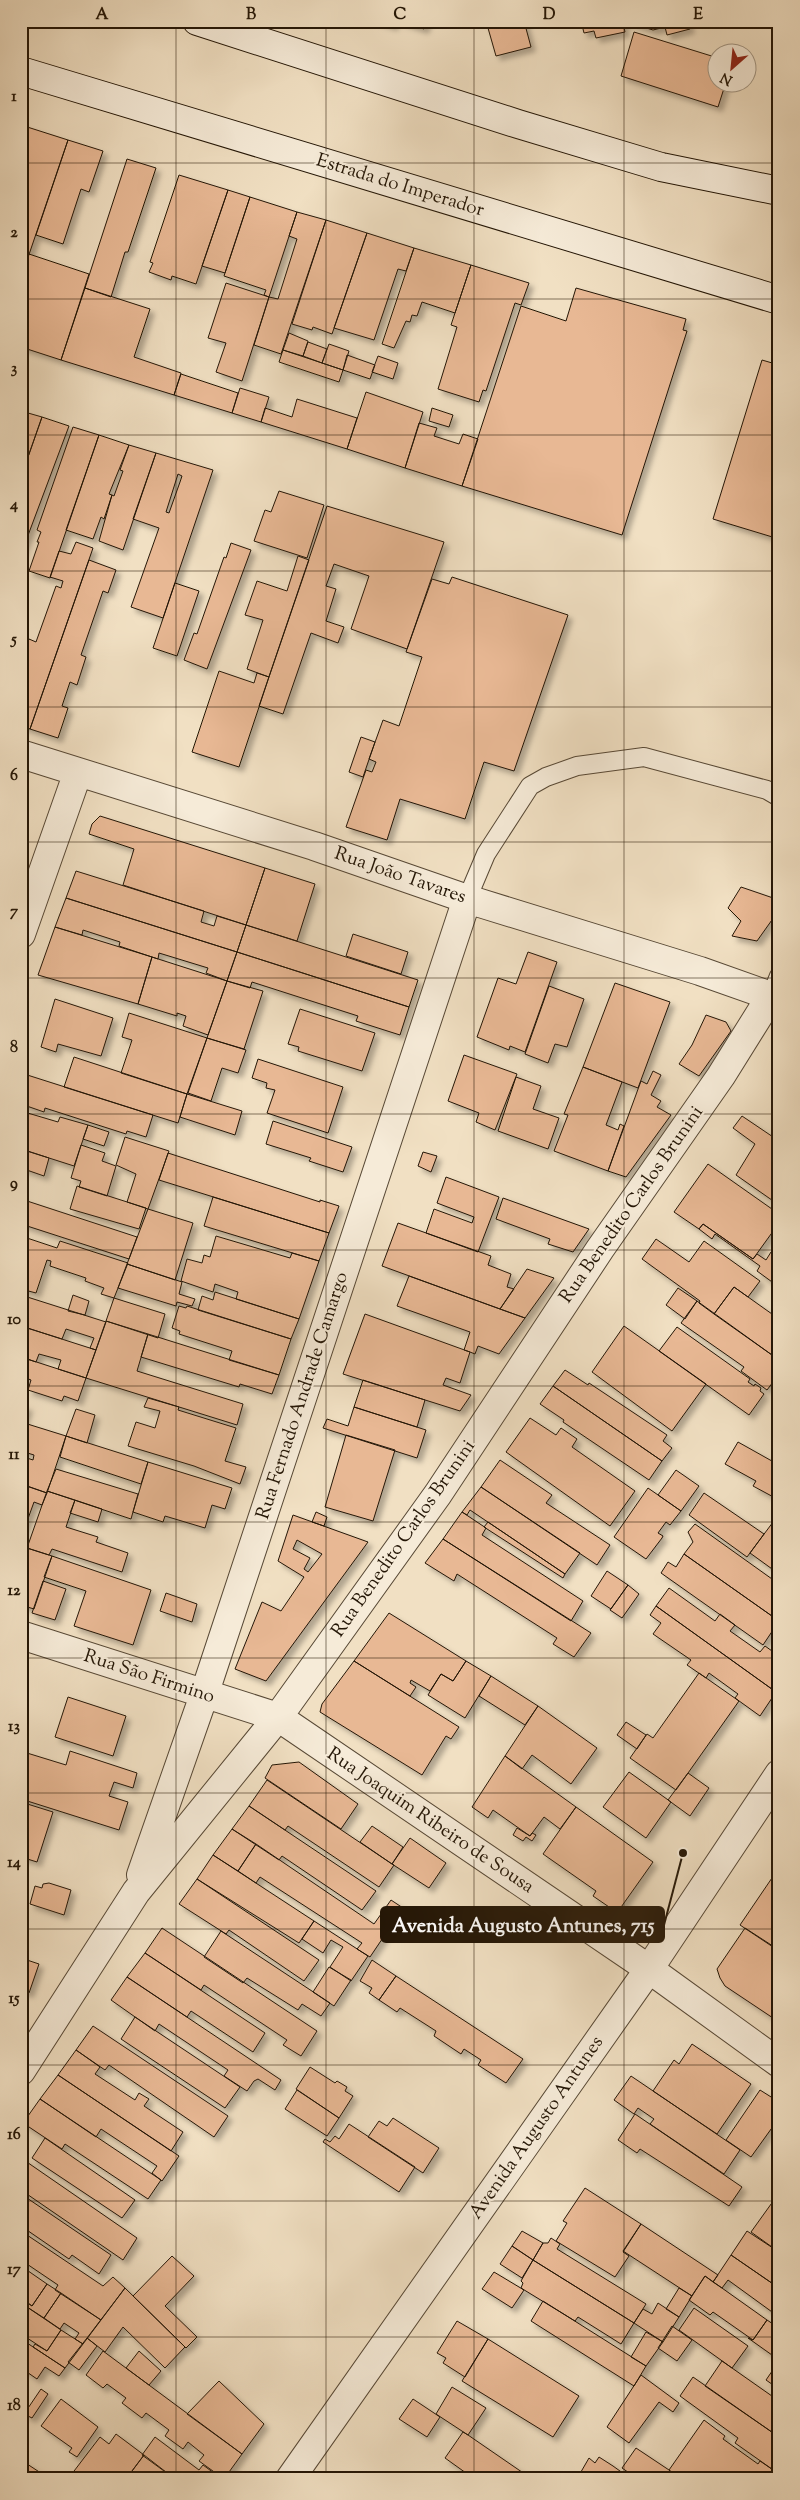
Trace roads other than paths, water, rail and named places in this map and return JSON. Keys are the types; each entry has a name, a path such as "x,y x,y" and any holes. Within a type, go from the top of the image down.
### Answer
{"street":[{"path":"197,21 518,124 661,167 779,191"},
{"name":"Estrada do Imperador","path":"21,71 779,300"},
{"name":"Rua João Tavares","path":"21,754 314,846 467,899 700,971 776,990"},
{"path":"21,934 78,772"},
{"name":"Rua Fernado Andrade Camargo","path":"136,1892 204,1696 467,899"},
{"name":"Rua Benedito Carlos Brunini","path":"21,2071 136,1892 278,1717 438,1494 600,1249 721,1076 776,990"},
{"name":"Rua São Firmino","path":"21,1635 204,1696 278,1717"},
{"name":"Rua Joaquim Ribeiro de Sousa","path":"278,1717 649,1969 779,2062"},
{"name":"Avenida Augusto Antunes","path":"290,2479 649,1969 779,1774"}],"lane":[{"path":"467,899 486,854 530,786 546,777 577,766 644,757 767,790 779,797"}],"place":[{"name":"Avenida Augusto Antunes, 715","path":"683,1853"}]}
